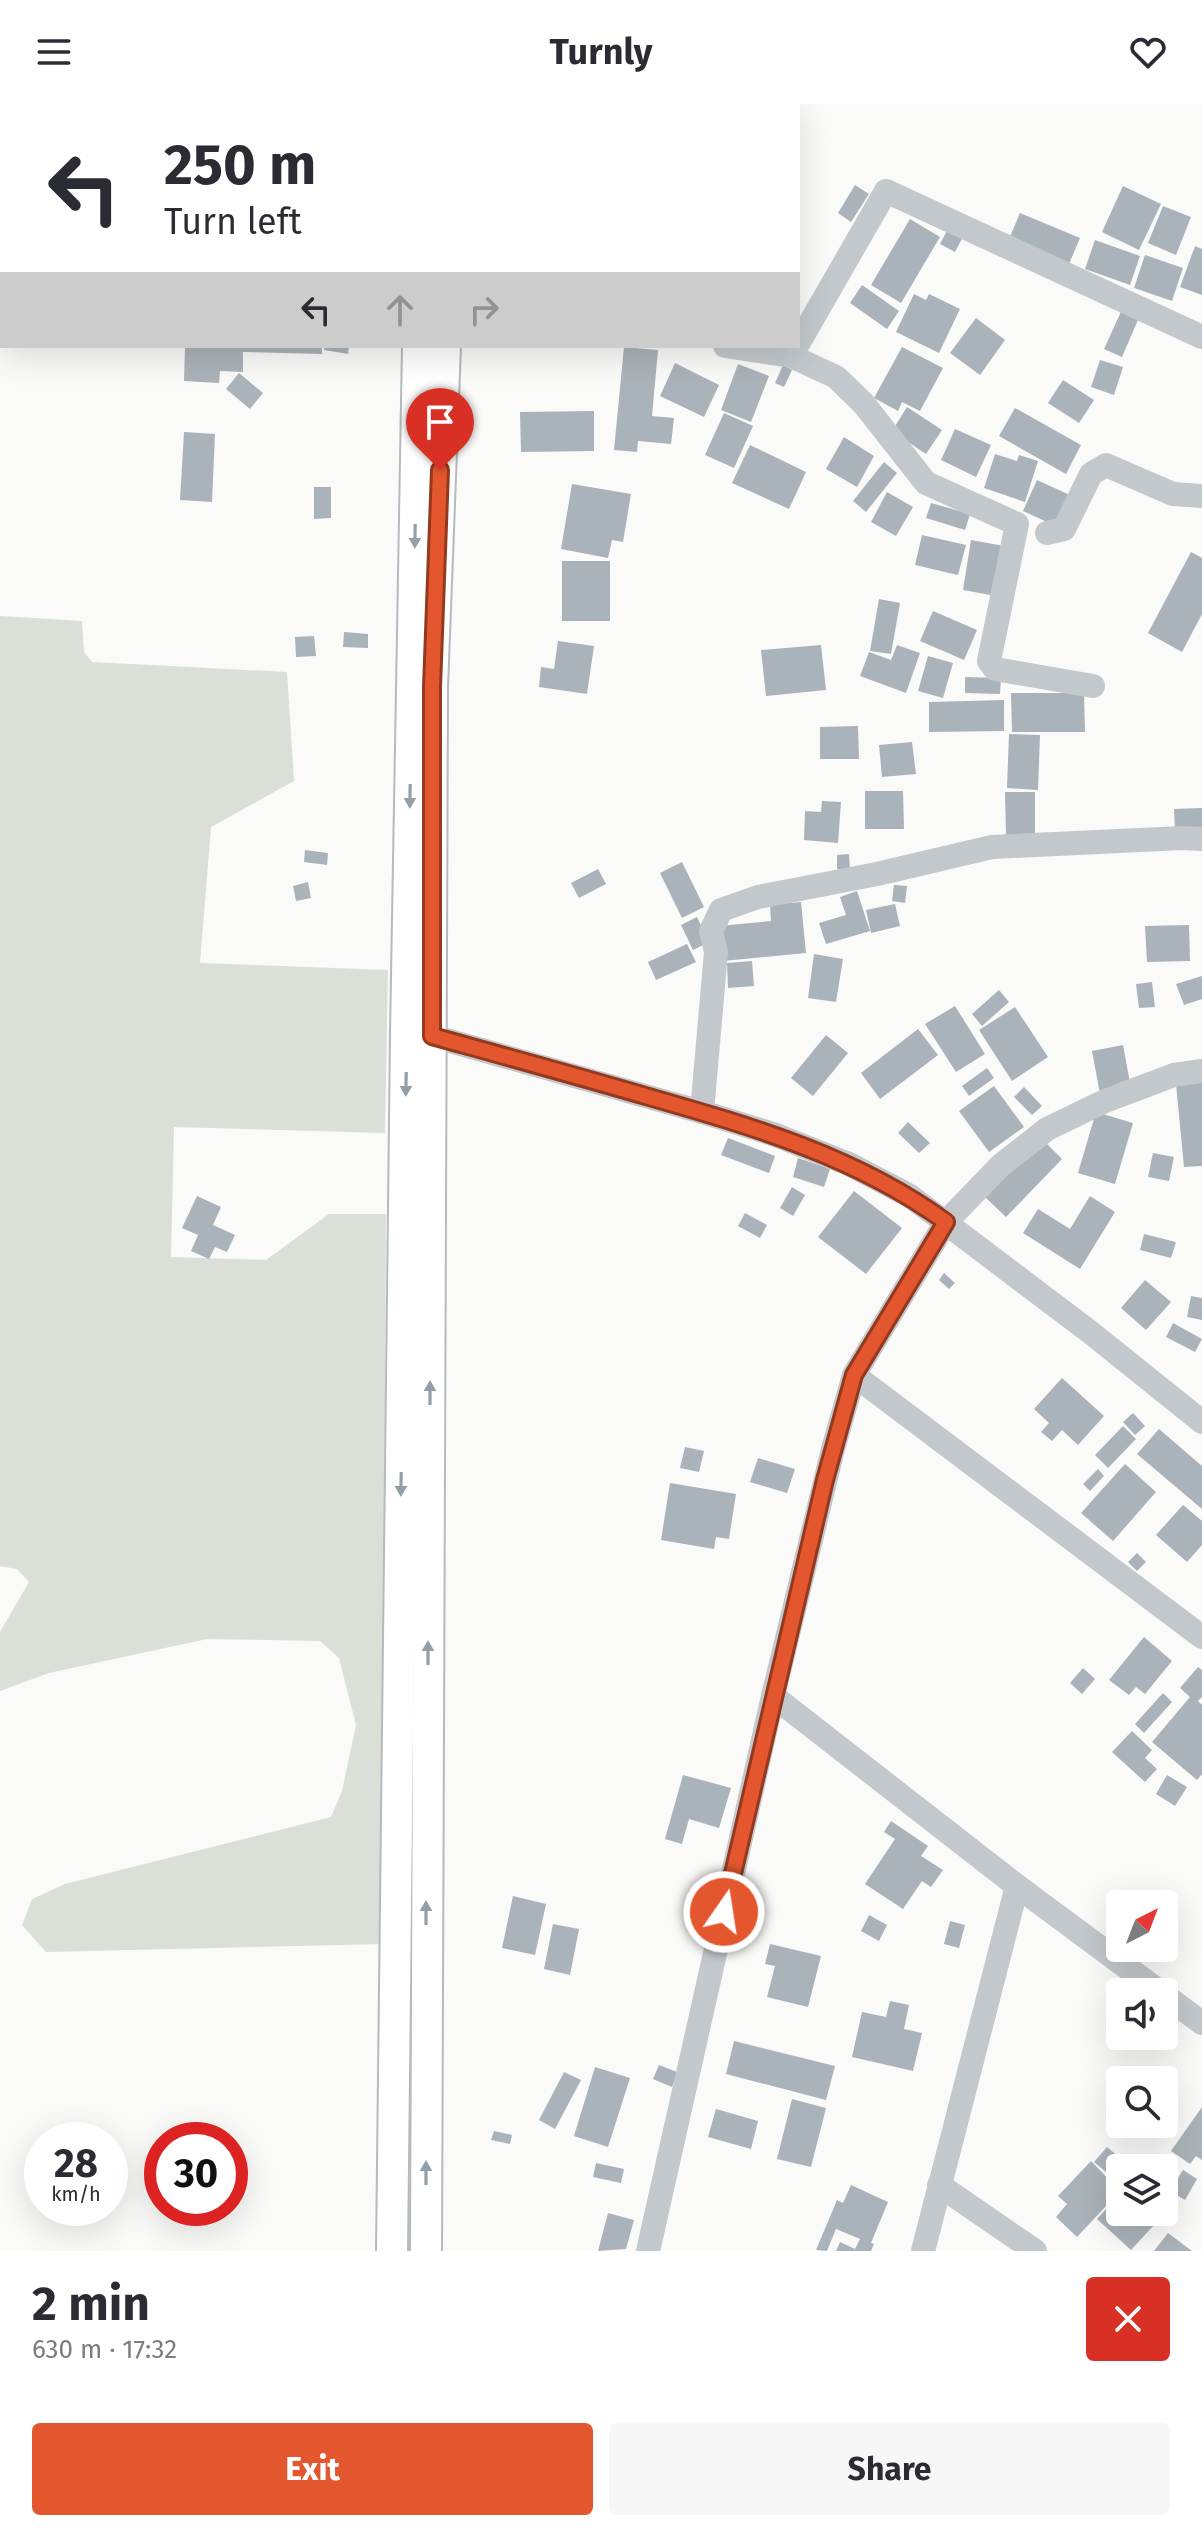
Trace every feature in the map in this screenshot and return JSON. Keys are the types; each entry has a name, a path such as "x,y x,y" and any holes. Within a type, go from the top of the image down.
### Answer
{"main road":[{"path":"418,348 426,2251"},
{"path":"392,2251 419,1035 445,348"}],"street":[{"path":"800,339 886,191 1202,337"},
{"path":"795,348 836,377 863,403 926,483 1017,524 989,661 991,666 1093,686"},
{"path":"1047,533 1064,529 1091,474 1106,465 1173,494 1202,496"},
{"path":"702,1112 716,952 711,931 721,910 758,897 992,847 1202,839"},
{"path":"419,1035 702,1112 773,1134 849,1164 910,1196 946,1222 1202,1422"},
{"path":"648,2251 773,1696 854,1375 946,1222 1000,1166 1047,1129 1105,1101 1174,1075 1202,1071"},
{"path":"854,1375 1202,1637"},
{"path":"773,1696 1017,1886 1142,1978"},
{"path":"923,2251 1017,1886"},
{"path":"1178,2005 1202,2023"},
{"path":"939,2185 1035,2251"}],"shaded area":[{"path":"0,616 82,621 84,652 92,662 287,672 294,781 211,827 200,963 388,970 385,1133 174,1127 171,1257 266,1260 329,1214 386,1214 382,1944 46,1952 22,1925 32,1899 65,1884 331,1817 342,1791 356,1725 339,1658 320,1641 207,1639 49,1673 0,1691 0,1632 29,1582 17,1569 0,1566"}],"building":[{"path":"855,185 869,194 851,222 838,213"},
{"path":"1123,186 1161,204 1139,250 1102,232"},
{"path":"1163,206 1191,217 1176,255 1148,243"},
{"path":"1020,213 1080,238 1069,264 1009,239"},
{"path":"910,219 940,237 901,303 871,285"},
{"path":"950,225 965,233 955,252 940,244"},
{"path":"1095,240 1140,256 1130,285 1085,269"},
{"path":"1195,246 1202,249 1202,295 1180,287"},
{"path":"1145,255 1183,268 1172,301 1134,288"},
{"path":"862,285 899,311 887,329 850,303"},
{"path":"914,294 926,300 929,294 960,309 939,353 896,332"},
{"path":"1124,305 1141,313 1122,357 1104,349"},
{"path":"976,318 1005,340 980,375 950,353"},
{"path":"902,347 943,368 920,411 902,402 898,411 874,398"},
{"path":"185,348 322,348 322,354 243,352 243,372 220,371 219,383 184,381"},
{"path":"324,348 349,348 348,354"},
{"path":"624,348 658,350 652,416 674,418 671,444 638,441 637,452 614,450"},
{"path":"1100,360 1123,367 1114,395 1091,387"},
{"path":"675,363 719,385 704,417 660,396"},
{"path":"738,364 769,376 751,422 721,410"},
{"path":"783,365 792,370 784,387 775,383"},
{"path":"239,373 263,393 250,409 226,389"},
{"path":"1063,380 1094,400 1079,423 1048,403"},
{"path":"907,407 942,430 926,454 892,431"},
{"path":"1015,408 1081,445 1066,474 999,436"},
{"path":"594,411 594,451 521,452 520,412"},
{"path":"724,413 753,426 734,468 705,455"},
{"path":"955,429 991,445 976,477 941,460"},
{"path":"184,432 215,434 212,502 180,500"},
{"path":"844,437 874,456 857,487 826,469"},
{"path":"750,445 806,472 789,509 732,483"},
{"path":"995,454 1017,461 1019,455 1038,461 1025,502 984,488"},
{"path":"884,462 897,473 866,512 853,501"},
{"path":"1037,480 1072,496 1058,527 1023,511"},
{"path":"572,484 631,494 623,542 612,540 608,558 561,549"},
{"path":"314,487 331,487 331,518 314,519"},
{"path":"887,492 913,507 896,536 871,522"},
{"path":"931,503 970,514 965,530 926,518"},
{"path":"922,535 966,545 958,575 915,565"},
{"path":"971,540 1004,546 996,596 963,590"},
{"path":"1191,552 1202,558 1202,614 1182,652 1148,633"},
{"path":"562,561 610,561 610,621 562,621"},
{"path":"879,599 900,603 891,654 870,651"},
{"path":"933,611 977,630 964,660 920,641"},
{"path":"344,632 368,634 368,648 343,647"},
{"path":"314,636 316,656 296,657 295,637"},
{"path":"558,641 594,646 587,694 539,687 541,667 554,669"},
{"path":"821,645 826,690 766,696 761,650"},
{"path":"897,645 920,653 906,693 860,676 869,652 891,660"},
{"path":"928,656 953,663 943,698 918,691"},
{"path":"965,677 1001,678 1000,694 965,693"},
{"path":"1011,693 1084,693 1085,732 1012,732"},
{"path":"1004,700 1004,731 929,732 929,702"},
{"path":"858,726 859,759 820,759 820,727"},
{"path":"1009,734 1040,735 1038,790 1007,788"},
{"path":"912,742 916,774 882,777 879,745"},
{"path":"865,791 903,791 904,829 865,829"},
{"path":"1005,792 1035,792 1035,835 1006,835"},
{"path":"822,801 841,802 838,843 804,840 805,811 821,812"},
{"path":"1202,808 1202,830 1175,831 1174,809"},
{"path":"305,850 328,853 327,865 304,862"},
{"path":"849,854 850,869 837,869 837,855"},
{"path":"682,862 704,907 682,918 660,873"},
{"path":"598,869 606,884 579,898 571,883"},
{"path":"308,882 311,898 296,901 293,886"},
{"path":"894,885 907,886 905,903 892,901"},
{"path":"857,891 870,931 826,944 819,923 846,915 840,897"},
{"path":"801,902 806,953 723,961 719,926 771,921 770,905"},
{"path":"895,904 900,926 871,933 866,910"},
{"path":"697,917 709,942 693,950 681,925"},
{"path":"1189,925 1190,961 1147,962 1145,926"},
{"path":"687,944 696,962 656,980 648,962"},
{"path":"814,954 843,959 836,1002 808,998"},
{"path":"752,961 754,986 728,988 727,963"},
{"path":"1202,976 1202,999 1184,1005 1176,984"},
{"path":"1152,982 1155,1007 1139,1008 1136,984"},
{"path":"999,990 1009,1002 982,1026 972,1014"},
{"path":"955,1006 985,1054 956,1072 925,1024"},
{"path":"1015,1007 1048,1057 1012,1081 979,1030"},
{"path":"918,1029 938,1055 880,1099 861,1073"},
{"path":"826,1035 848,1053 813,1096 791,1078"},
{"path":"1123,1045 1131,1088 1100,1094 1092,1051"},
{"path":"987,1068 994,1078 969,1096 962,1086"},
{"path":"1202,1082 1202,1166 1184,1167 1176,1084"},
{"path":"994,1086 1024,1127 989,1152 959,1111"},
{"path":"1024,1087 1042,1106 1032,1115 1014,1097"},
{"path":"1096,1112 1133,1123 1115,1184 1078,1173"},
{"path":"908,1122 930,1143 919,1153 898,1133"},
{"path":"728,1138 775,1156 769,1173 721,1155"},
{"path":"1041,1138 1062,1159 1006,1217 985,1197"},
{"path":"1153,1153 1174,1157 1169,1181 1148,1177"},
{"path":"798,1158 830,1169 824,1187 793,1177"},
{"path":"792,1187 805,1195 793,1216 780,1208"},
{"path":"854,1191 902,1228 866,1274 818,1237"},
{"path":"197,1196 221,1207 213,1225 235,1235 227,1252 215,1247 209,1259 191,1251 198,1235 182,1228"},
{"path":"1090,1196 1115,1212 1080,1269 1023,1233 1038,1209 1070,1229"},
{"path":"745,1213 767,1225 760,1238 738,1226"},
{"path":"1144,1234 1176,1242 1171,1258 1140,1250"},
{"path":"944,1273 955,1283 949,1289 939,1280"},
{"path":"1145,1280 1171,1302 1146,1330 1121,1308"},
{"path":"1191,1296 1202,1298 1202,1320 1187,1317"},
{"path":"1173,1323 1202,1339 1195,1352 1166,1337"},
{"path":"1062,1378 1104,1416 1078,1445 1062,1430 1052,1441 1041,1432 1049,1423 1034,1409"},
{"path":"1133,1413 1145,1426 1135,1435 1123,1422"},
{"path":"1123,1426 1136,1439 1108,1468 1095,1455"},
{"path":"1159,1429 1202,1466 1202,1509 1137,1454"},
{"path":"685,1447 704,1451 699,1472 680,1468"},
{"path":"758,1458 795,1469 787,1493 750,1482"},
{"path":"1125,1464 1156,1492 1113,1541 1081,1513"},
{"path":"1098,1469 1104,1476 1090,1491 1083,1484"},
{"path":"670,1483 736,1494 729,1539 716,1537 714,1549 661,1540"},
{"path":"1183,1505 1202,1521 1202,1545 1187,1562 1156,1535"},
{"path":"1137,1553 1146,1562 1137,1571 1128,1562"},
{"path":"1144,1637 1172,1661 1145,1694 1136,1687 1129,1695 1109,1680"},
{"path":"1198,1667 1202,1670 1202,1697 1198,1701 1202,1705 1202,1774 1197,1780 1152,1742 1190,1697 1180,1688"},
{"path":"1083,1668 1095,1679 1082,1694 1070,1683"},
{"path":"1163,1693 1172,1702 1144,1733 1135,1724"},
{"path":"1132,1731 1152,1750 1145,1758 1157,1769 1145,1782 1112,1752"},
{"path":"683,1775 731,1788 719,1828 689,1819 682,1844 665,1839"},
{"path":"1167,1775 1187,1787 1175,1806 1156,1794"},
{"path":"891,1821 928,1846 921,1856 943,1870 931,1887 922,1881 903,1909 865,1884 895,1839 884,1832"},
{"path":"513,1896 546,1904 535,1955 502,1948"},
{"path":"869,1915 887,1925 879,1941 861,1931"},
{"path":"950,1921 965,1925 959,1948 944,1944"},
{"path":"553,1924 579,1929 570,1975 544,1969"},
{"path":"770,1944 821,1956 808,2007 767,1997 775,1966 765,1964"},
{"path":"890,2001 909,2005 904,2029 922,2033 913,2071 852,2057 862,2012 886,2017"},
{"path":"734,2041 835,2066 826,2100 726,2074"},
{"path":"659,2065 677,2072 672,2087 653,2079"},
{"path":"595,2067 630,2078 608,2147 574,2136"},
{"path":"564,2072 581,2080 555,2129 539,2120"},
{"path":"792,2099 826,2108 811,2167 777,2159"},
{"path":"1202,2107 1202,2160 1196,2156 1190,2164 1171,2151"},
{"path":"716,2109 758,2121 751,2149 708,2137"},
{"path":"494,2131 512,2135 510,2144 491,2140"},
{"path":"1107,2147 1115,2154 1106,2154 1106,2172 1094,2162"},
{"path":"1091,2161 1106,2177 1106,2206 1077,2237 1056,2217 1067,2204 1058,2196"},
{"path":"596,2163 624,2169 621,2183 593,2177"},
{"path":"1183,2170 1197,2179 1185,2200 1178,2196 1178,2178"},
{"path":"851,2185 888,2202 871,2243 874,2244 871,2251 836,2251 840,2242 855,2249 860,2239 836,2229 827,2251 816,2250 837,2200 843,2203"},
{"path":"1106,2209 1106,2226 1153,2226 1131,2250 1097,2219"},
{"path":"608,2213 634,2220 626,2249 598,2251"},
{"path":"1168,2233 1192,2251 1154,2251"}],"route":[{"path":"440,470 432,687 432,1036 773,1134 849,1164 910,1196 946,1222 854,1375 825,1480 724,1912"}]}
